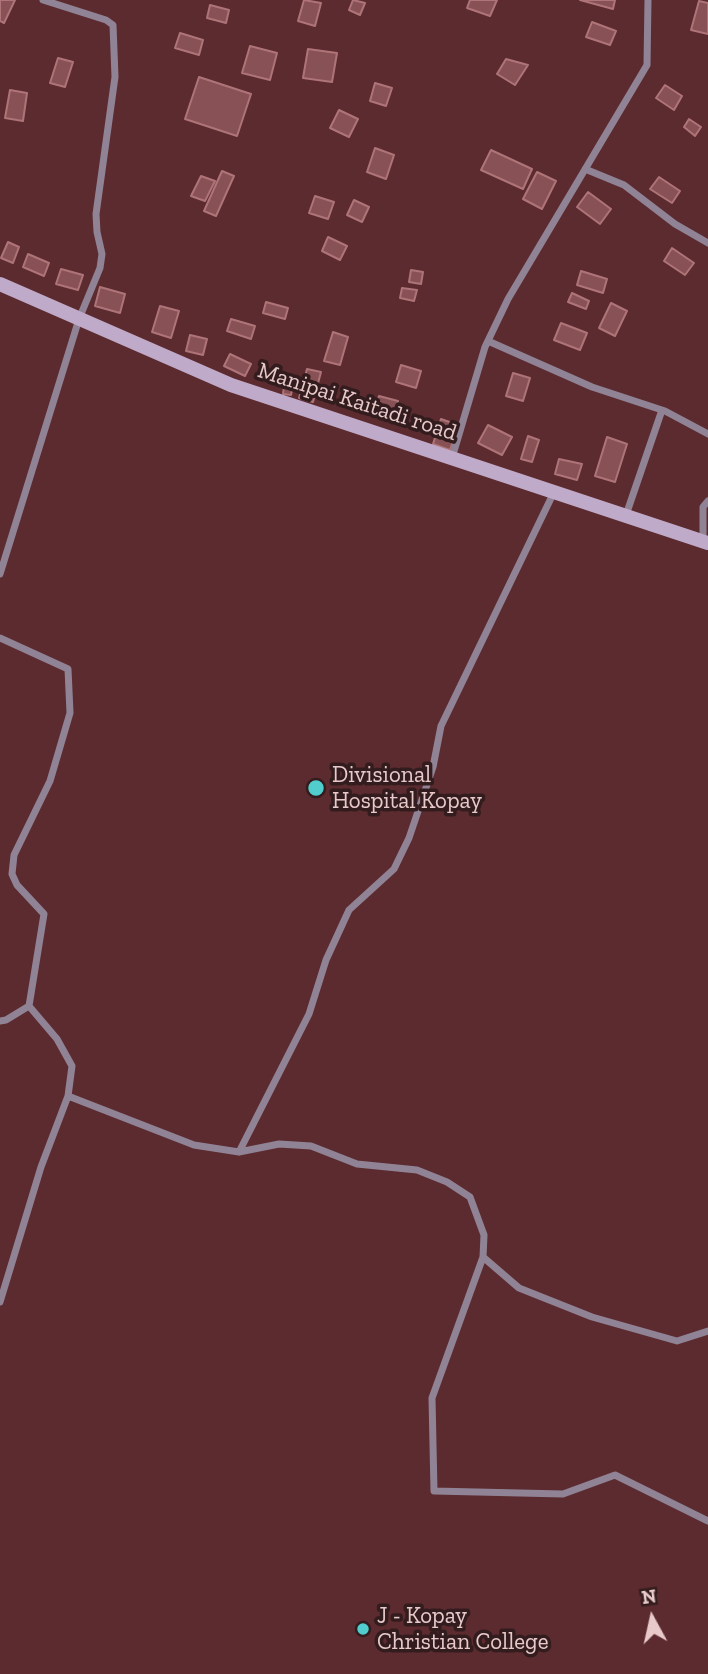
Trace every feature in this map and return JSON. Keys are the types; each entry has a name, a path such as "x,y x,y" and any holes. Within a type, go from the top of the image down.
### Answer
{"main road":[{"name":"Manipai Kaitadi road","path":"0,284 231,385 705,542"}],"street":[{"path":"0,574 79,319 100,268 102,254 96,214 115,77 113,25 106,20 43,0"},
{"path":"452,458 488,341 508,299 647,65 648,0"},
{"path":"585,169 624,186 675,224 708,243"},
{"path":"488,341 592,387 662,410 708,434"},
{"path":"626,515 662,410"},
{"path":"239,1152 309,1014 326,960 349,910 394,869 399,859 409,838 433,767 441,726 555,491"},
{"path":"705,542 703,507 708,501"},
{"path":"0,638 68,669 70,713 50,781 14,855 12,874 16,885 44,914 29,1006 0,1021"},
{"path":"0,1303 41,1167 68,1096 72,1066 57,1039 29,1006"},
{"path":"68,1096 194,1145 239,1152 279,1144 312,1146 357,1164 417,1170 447,1182 470,1197 484,1235 484,1257 432,1398 434,1491 563,1494 615,1475 708,1521"},
{"path":"484,1257 519,1288 592,1317 677,1341 708,1331"}],"building":[{"path":"0,0 15,0 4,23 0,21"},
{"path":"304,0 321,3 315,26 298,21"},
{"path":"353,0 365,3 360,15 349,10"},
{"path":"470,0 497,0 490,16 467,8"},
{"path":"580,0 615,0 613,9"},
{"path":"699,1 708,3 708,34 691,30"},
{"path":"210,5 229,10 226,23 207,18"},
{"path":"592,22 616,31 610,45 586,37"},
{"path":"180,33 203,40 199,55 175,48"},
{"path":"250,46 277,53 270,80 242,73"},
{"path":"308,49 337,53 332,82 303,78"},
{"path":"58,58 73,62 65,87 50,83"},
{"path":"506,59 528,65 515,85 497,74"},
{"path":"199,77 251,94 237,136 185,119"},
{"path":"375,83 392,88 386,106 370,101"},
{"path":"665,85 682,96 674,110 656,98"},
{"path":"10,90 27,93 23,121 5,118"},
{"path":"339,110 358,119 349,137 330,128"},
{"path":"689,119 701,127 695,136 684,127"},
{"path":"375,148 394,155 386,179 367,172"},
{"path":"491,150 532,169 523,189 481,170"},
{"path":"222,171 234,176 216,216 204,211"},
{"path":"537,172 556,181 542,209 523,199"},
{"path":"201,176 215,181 205,201 191,196"},
{"path":"659,177 680,191 672,203 650,189"},
{"path":"588,192 611,209 600,224 577,207"},
{"path":"315,196 334,202 328,219 309,213"},
{"path":"354,200 369,207 362,222 347,215"},
{"path":"328,237 347,246 340,260 322,251"},
{"path":"8,242 19,247 13,263 1,258"},
{"path":"672,248 694,263 685,275 664,261"},
{"path":"28,254 49,263 44,276 23,267"},
{"path":"61,269 83,275 78,290 56,284"},
{"path":"411,270 423,272 421,284 409,282"},
{"path":"581,271 607,279 603,293 577,285"},
{"path":"100,287 125,294 120,313 95,306"},
{"path":"402,288 417,290 414,301 400,298"},
{"path":"572,293 589,301 586,309 568,302"},
{"path":"266,302 288,308 285,319 263,313"},
{"path":"611,303 627,311 615,336 599,328"},
{"path":"160,306 179,311 171,338 152,332"},
{"path":"231,319 255,326 251,339 227,331"},
{"path":"561,323 587,333 580,350 554,340"},
{"path":"333,332 348,337 340,365 324,361"},
{"path":"190,335 207,339 203,355 186,351"},
{"path":"230,354 251,364 245,376 224,366"},
{"path":"401,365 421,371 416,388 396,382"},
{"path":"307,369 321,372 313,402 299,398"},
{"path":"513,373 530,378 523,401 506,396"},
{"path":"285,379 294,380 291,395 283,394"},
{"path":"379,396 398,401 393,419 373,414"},
{"path":"441,419 458,425 450,450 433,444"},
{"path":"488,425 512,437 502,455 478,443"},
{"path":"528,436 539,440 532,462 521,459"},
{"path":"607,437 627,444 615,482 595,476"},
{"path":"559,459 582,464 577,480 555,474"}],"place":[{"name":"Divisional Hospital Kopay","path":"316,788"},
{"name":"J - Kopay Christian College","path":"363,1629"}]}
